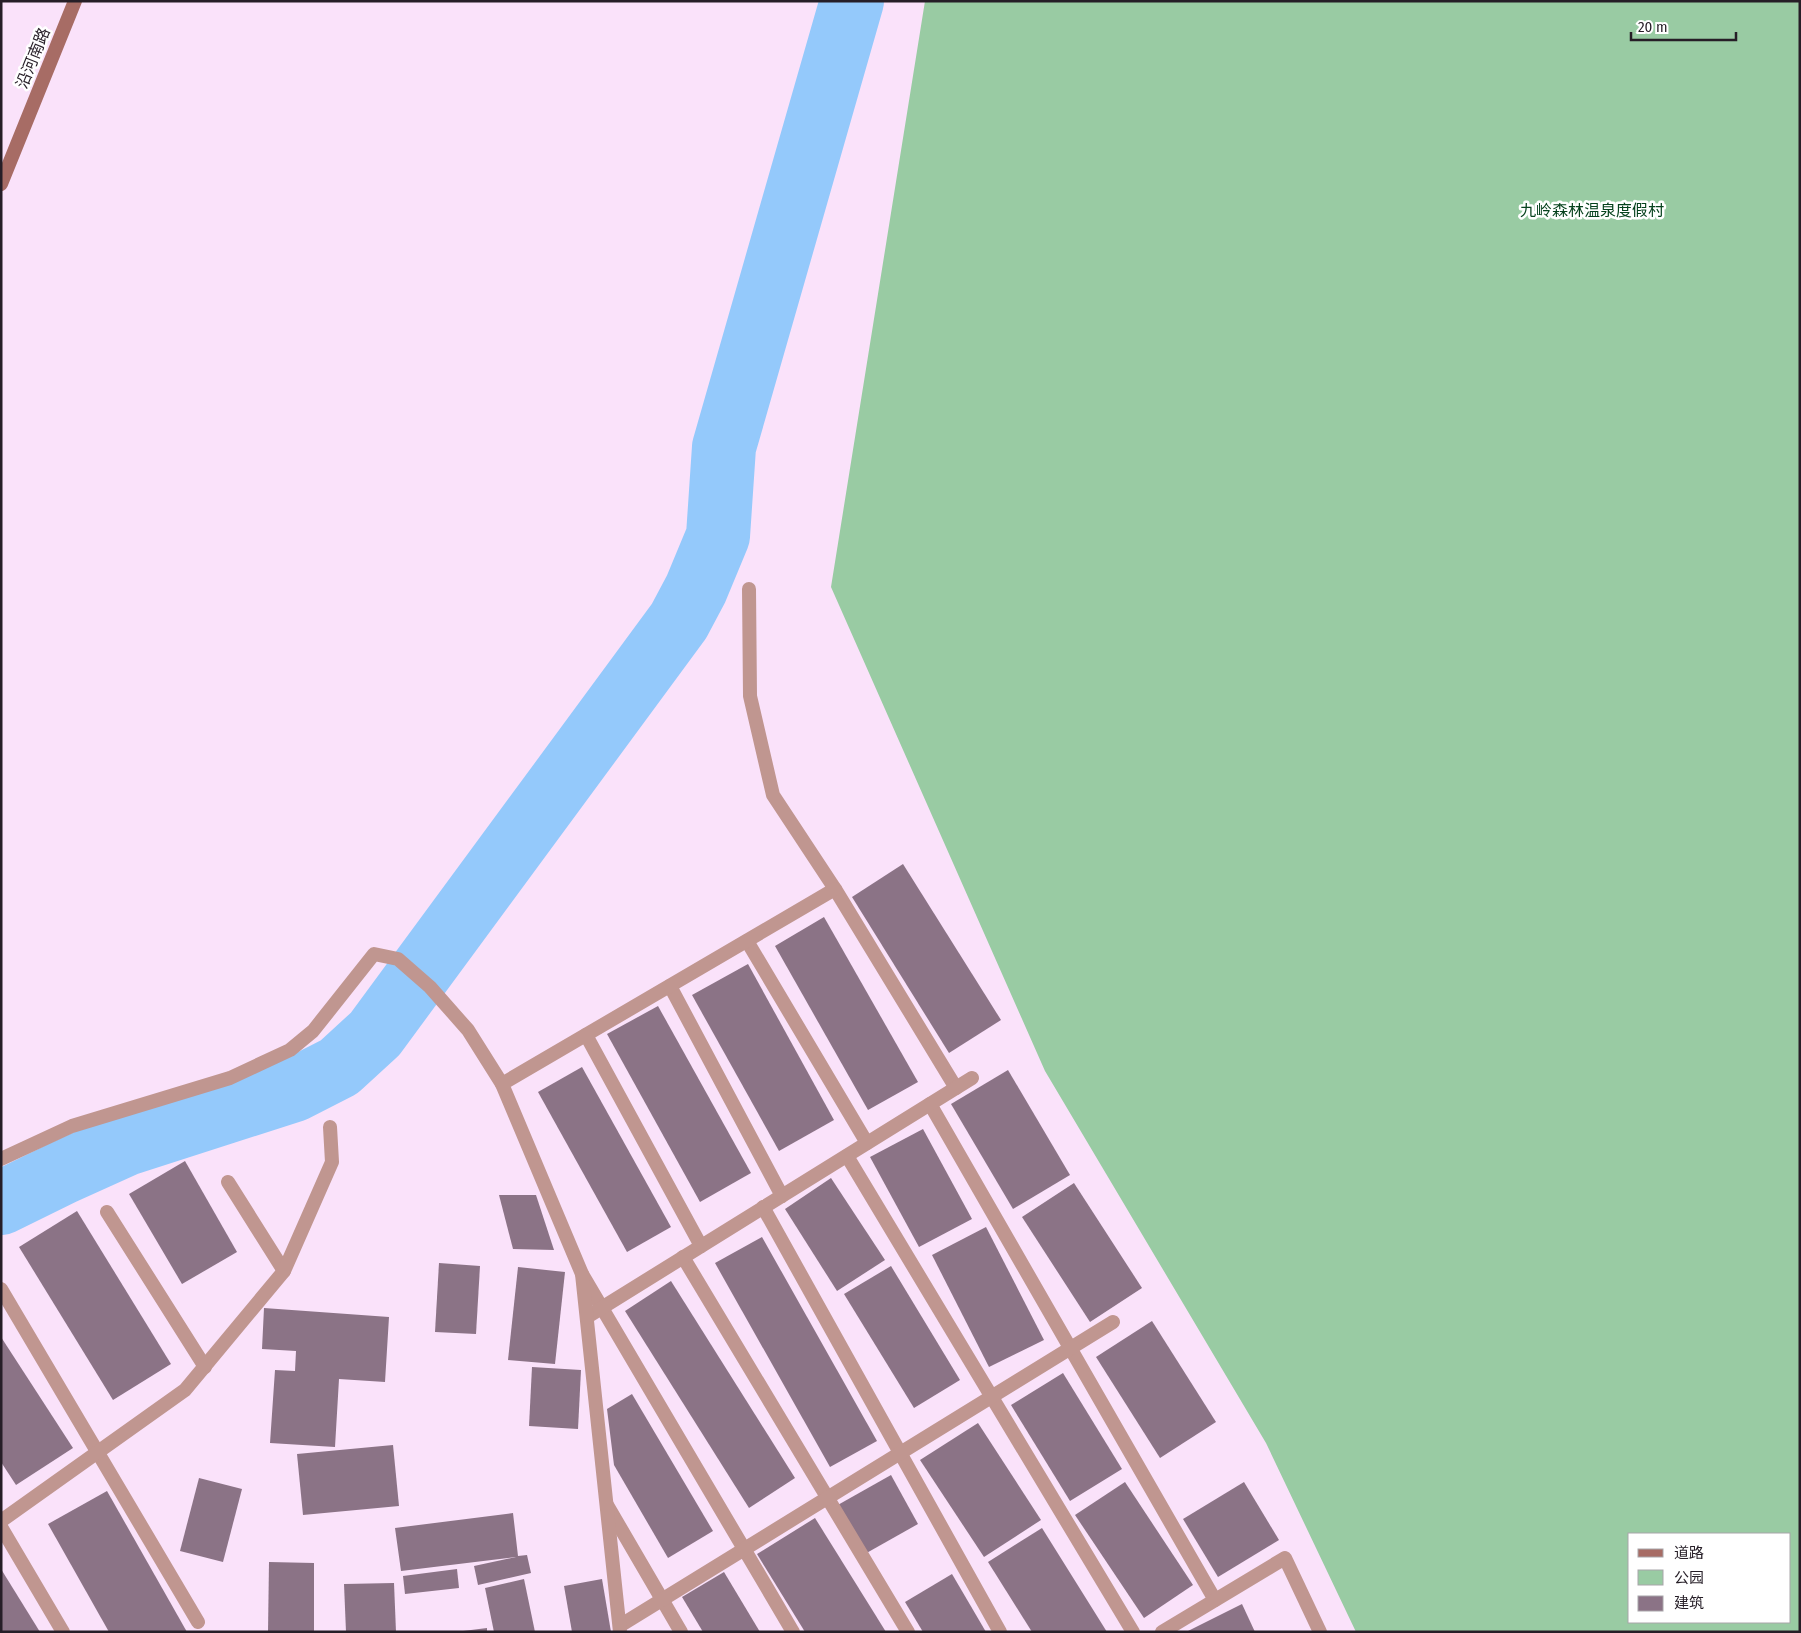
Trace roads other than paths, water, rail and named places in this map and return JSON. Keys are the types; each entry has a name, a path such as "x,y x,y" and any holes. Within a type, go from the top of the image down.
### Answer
{"main road":[{"name":"沿河南路","path":"1,184 75,1"}],"street":[{"path":"749,589 750,696 773,795 835,889 956,1088"},
{"path":"502,1084 835,889"},
{"path":"747,941 867,1143"},
{"path":"1,1159 72,1126 230,1078 290,1050 313,1031 374,954 398,959 430,987 468,1030 502,1084 582,1274 793,1632"},
{"path":"670,986 782,1196"},
{"path":"586,1035 701,1246"},
{"path":"587,1317 972,1078"},
{"path":"930,1104 1215,1600"},
{"path":"1,1521 185,1390 205,1367 284,1271 332,1162 330,1128"},
{"path":"847,1156 1133,1632"},
{"path":"228,1182 284,1271"},
{"path":"763,1208 1000,1632"},
{"path":"107,1212 205,1367"},
{"path":"683,1257 908,1632"},
{"path":"582,1274 620,1629 662,1600 1113,1322"},
{"path":"1,1290 198,1622"},
{"path":"607,1505 681,1632"},
{"path":"1,1527 63,1632"},
{"path":"1167,1630 1285,1558 1320,1632"}],"waterway":[{"path":"1,1203 126,1144 294,1090 339,1067 375,1034 679,621 696,589 718,536 724,447 852,1"}],"park label":[{"name":"九岭森林温泉度假村","path":"1592,210"}]}
